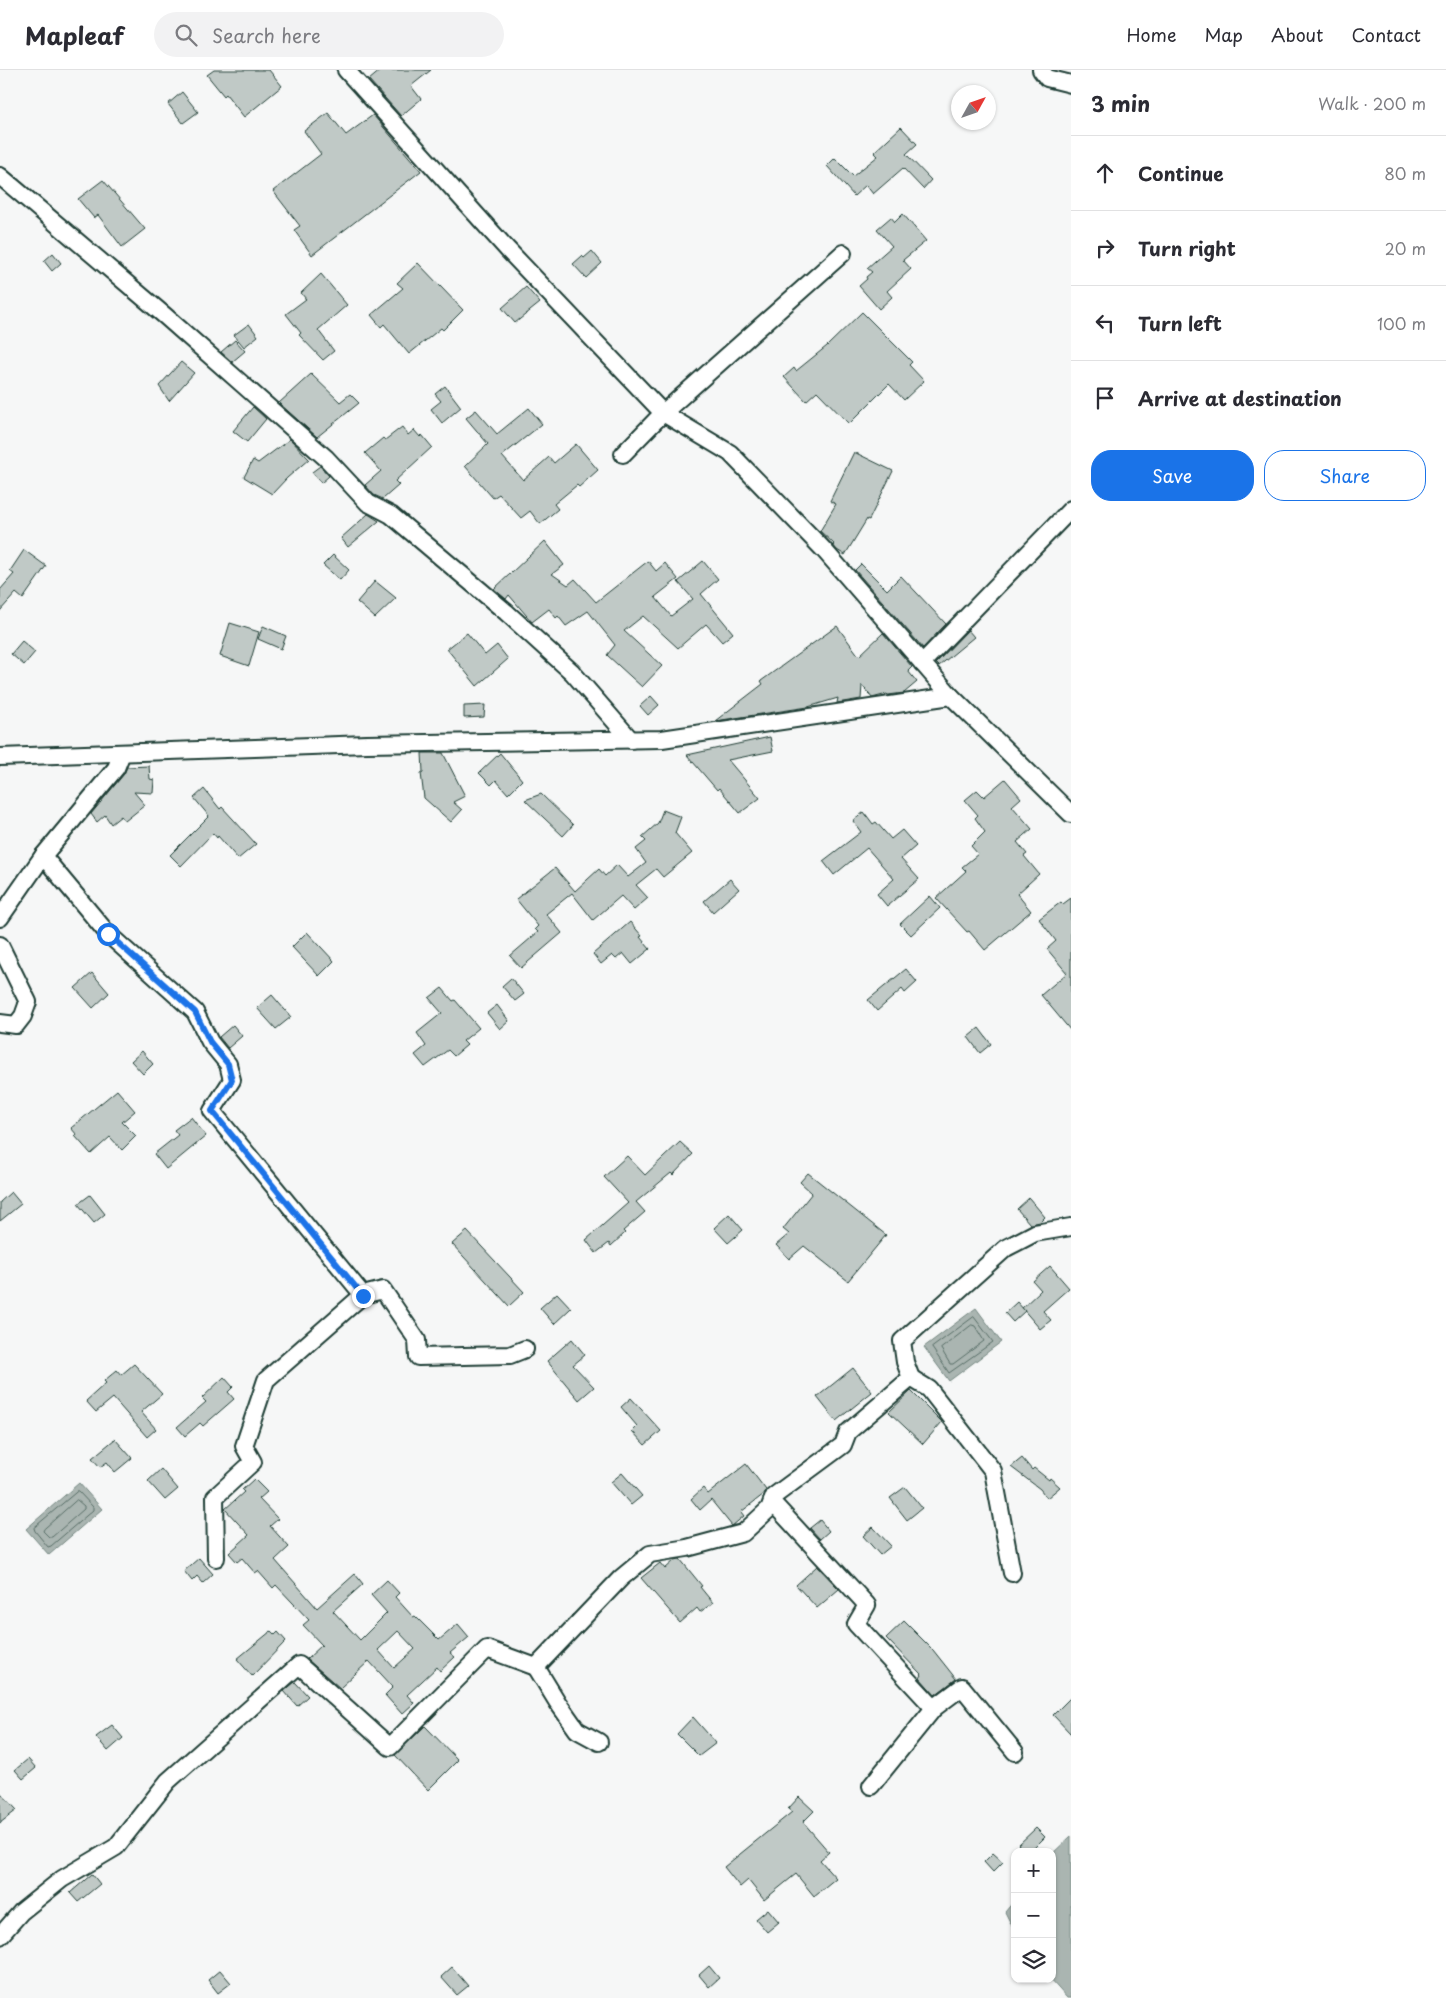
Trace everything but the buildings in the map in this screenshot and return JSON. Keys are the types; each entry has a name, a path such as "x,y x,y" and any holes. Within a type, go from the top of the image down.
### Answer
{"street":[{"path":"346,70 508,250 663,413 730,453 824,550 951,696 1071,814"},
{"path":"1041,70 1047,78 1071,84"},
{"path":"0,176 164,315 289,425 326,458 368,503 392,515 506,612 572,672 631,740"},
{"path":"624,454 663,413 844,253"},
{"path":"922,663 1071,509"},
{"path":"0,757 377,744 662,739 951,696"},
{"path":"0,918 43,856 116,768 122,753"},
{"path":"43,856 108,934 195,1012 210,1042 228,1064 232,1080 212,1111 363,1296"},
{"path":"0,945 28,1002 23,1016 16,1025 0,1023"},
{"path":"1012,1573 993,1471 929,1390 911,1378 905,1362 902,1341 1006,1248 1035,1233 1071,1227"},
{"path":"216,1558 215,1497 252,1462 244,1446 266,1380 363,1296 383,1290 418,1340 418,1357 510,1356 525,1349"},
{"path":"536,1667 621,1578 650,1554 687,1548 743,1533 769,1510 774,1496 843,1445 848,1432 911,1378"},
{"path":"772,1502 867,1605 856,1624 934,1708"},
{"path":"0,1936 21,1912 62,1879 116,1847 168,1781 299,1665 390,1747 487,1649 536,1667 577,1730 599,1742"},
{"path":"871,1786 934,1708 962,1687 1015,1752"}],"water":[{"path":"976,1308 1001,1342 949,1381 924,1347"},
{"path":"79,1483 102,1509 49,1555 26,1529"},
{"path":"1071,1836 1071,1998 1067,1998 1054,1983 1056,1983 1056,1850"},
{"path":"1011,1905 1011,1924 1005,1912"}],"route":[{"path":"108,934 195,1012 210,1042 228,1064 232,1080 212,1111 363,1296"}]}
